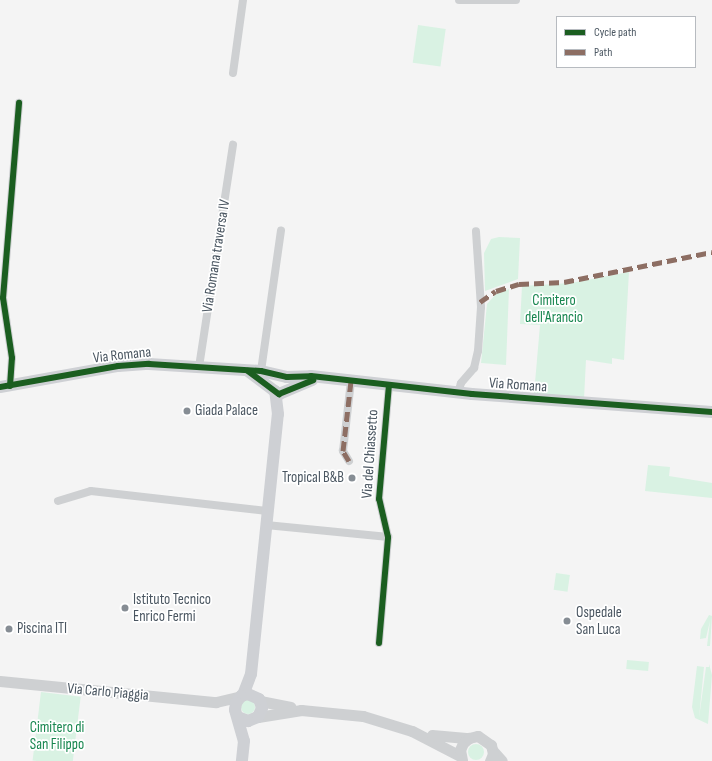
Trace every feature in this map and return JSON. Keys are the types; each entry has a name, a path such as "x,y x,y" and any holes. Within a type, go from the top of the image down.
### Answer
{"main road":[{"name":"Via Romana","path":"5,386 127,365 199,367 248,372 261,371 284,376 351,380 458,393 712,412"},
{"name":"Via Romana","path":"248,372 281,391 303,382 322,378"},
{"path":"242,761 244,741 237,715 236,703 242,696 251,674 267,511 281,391 274,378 284,376 290,384 281,391"},
{"path":"244,741 256,718 262,711 251,674"},
{"path":"242,696 258,698"},
{"path":"237,715 245,720 256,718"}],"street":[{"path":"233,73 243,0"},
{"path":"458,0 516,0"},
{"path":"5,386 12,358 3,298 19,103"},
{"name":"Via Romana traversa IV","path":"199,367 233,145"},
{"path":"261,371 280,230"},
{"path":"458,393 461,383 474,368 478,351 481,307 476,232"},
{"path":"349,461 343,451 351,380"},
{"name":"Via del Chiassetto","path":"379,644 388,537 379,499 389,385"},
{"path":"58,501 91,491 267,511"},
{"path":"266,525 388,537"},
{"name":"Via Carlo Piaggia","path":"0,681 216,702"},
{"path":"216,702 242,696"},
{"path":"258,698 301,710 363,716 412,730 448,738 469,738 478,736 485,738 491,756 502,761"},
{"path":"216,702 237,715"},
{"path":"256,718 301,710"},
{"path":"412,730 461,758 461,745 469,738"}],"green space":[{"path":"418,25 446,29 440,67 413,63"},
{"path":"499,237 520,238 518,279 485,291 484,253 491,239"},
{"name":"Cimitero dell'Arancio","path":"629,272 624,360 612,358 612,364 586,360 584,399 534,394 540,325 520,324 522,286 571,283"},
{"path":"509,289 506,365 481,363 487,304 496,294"},
{"path":"648,465 670,467 669,476 712,483 712,498 645,491"},
{"path":"556,573 570,575 567,592 554,590"},
{"path":"709,615 712,616 710,646 707,646 710,621 706,638 700,639 701,629"},
{"path":"627,660 649,662 648,671 626,669"},
{"path":"709,664 712,675 708,724 695,718 692,707 697,666 704,667 699,718 706,667 709,667"},
{"name":"Cimitero di San Filippo","path":"41,692 81,697 73,761 33,760"},
{"path":"248,700 253,702 255,707 253,712 248,714 243,712 241,707 243,702"},
{"path":"473,744 479,744 484,749 482,758 479,760 473,760 468,755 468,749"}],"marked path":[{"path":"480,302 496,291 519,284 564,282 712,252"},
{"path":"349,461 343,451 351,381"}],"cycle path":[{"path":"10,386 12,358 3,298 19,103"},
{"path":"0,387 118,366 149,364 261,371 287,377 311,376 472,394 712,412"},
{"path":"248,371 279,394 313,380"},
{"path":"379,643 388,537 379,499 389,385"}],"place":[{"name":"Giada Palace","path":"187,411"},
{"name":"Tropical B&B","path":"352,478"},
{"name":"Istituto Tecnico Enrico Fermi","path":"125,608"},
{"name":"Ospedale San Luca","path":"567,621"},
{"name":"Piscina ITI","path":"9,629"}]}
